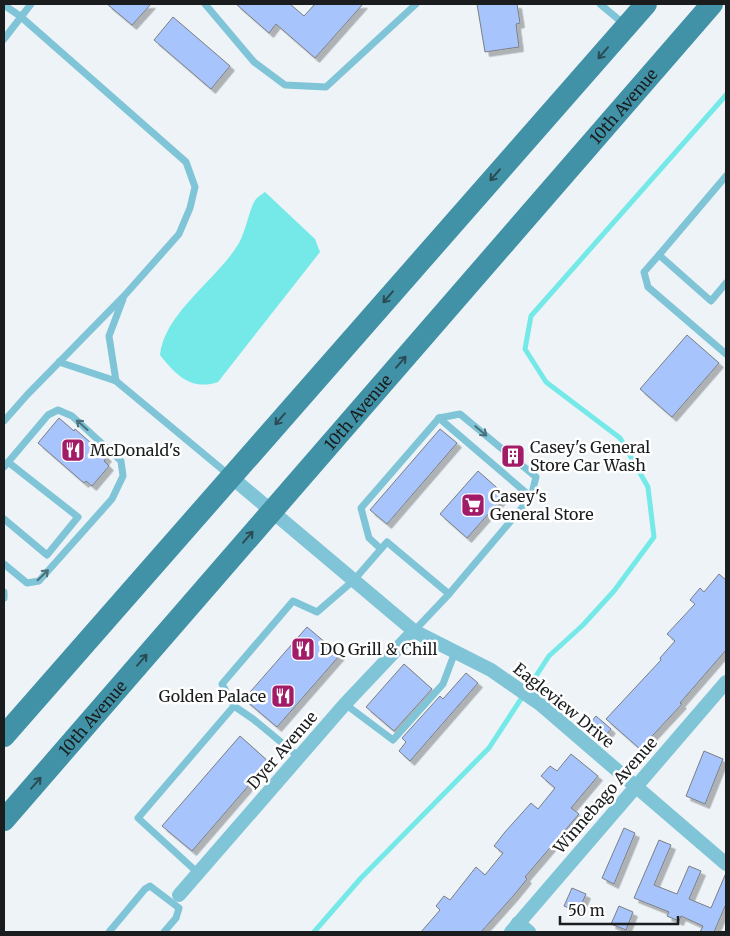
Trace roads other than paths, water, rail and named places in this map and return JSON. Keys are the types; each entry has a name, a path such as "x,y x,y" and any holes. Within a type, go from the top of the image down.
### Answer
{"main road":[{"path":"4,736 230,476 646,4"},
{"name":"10th Avenue","path":"4,820 712,4"}],"street":[{"name":"Eagleview Drive","path":"230,476 414,632 491,670 540,704 726,864"},
{"name":"Dyer Avenue","path":"176,899 345,704 414,632"},
{"name":"Winnebago Avenue","path":"519,929 635,787 726,682"}],"lane":[{"path":"4,39 31,4"},
{"path":"206,4 254,62 286,85 326,87 416,4"},
{"path":"600,4 627,26"},
{"path":"4,5 20,16 186,162 195,187 190,208 178,234 124,296 4,421"},
{"path":"726,176 644,272 648,287 726,354"},
{"path":"658,255 711,301 726,282"},
{"path":"116,381 109,336 124,296"},
{"path":"60,362 116,381 230,476"},
{"path":"4,520 47,555 78,517 6,464 48,414 58,410 72,416 121,461 123,476 112,499 39,581 27,583 4,564"},
{"path":"381,548 369,538 361,508 439,418 460,414 536,477 531,497 449,594 414,632"},
{"path":"439,418 531,497"},
{"path":"299,757 253,719 234,706 222,684 294,601 316,612 354,580 387,542 449,594"},
{"path":"4,592 4,598"},
{"path":"345,704 393,740 443,684 455,652"},
{"path":"198,873 138,818 234,706"},
{"path":"108,932 145,889 150,886 176,899 179,912 164,932"}],"water":[{"path":"265,192 315,239 320,252 218,382 208,384 192,383 178,375 160,355 164,340 171,325 181,311 230,256 239,243 254,202"}],"waterway":[{"path":"314,932 361,878 489,748 549,656 583,625 614,591 654,537 648,487 620,438 546,382 525,349 531,316 726,95"}],"place":[{"name":"McDonald's","path":"73,450"},
{"name":"Casey's General Store Car Wash","path":"513,456"},
{"name":"Casey's General Store","path":"473,505"},
{"name":"DQ Grill & Chill","path":"303,649"},
{"name":"Golden Palace","path":"283,696"}]}
